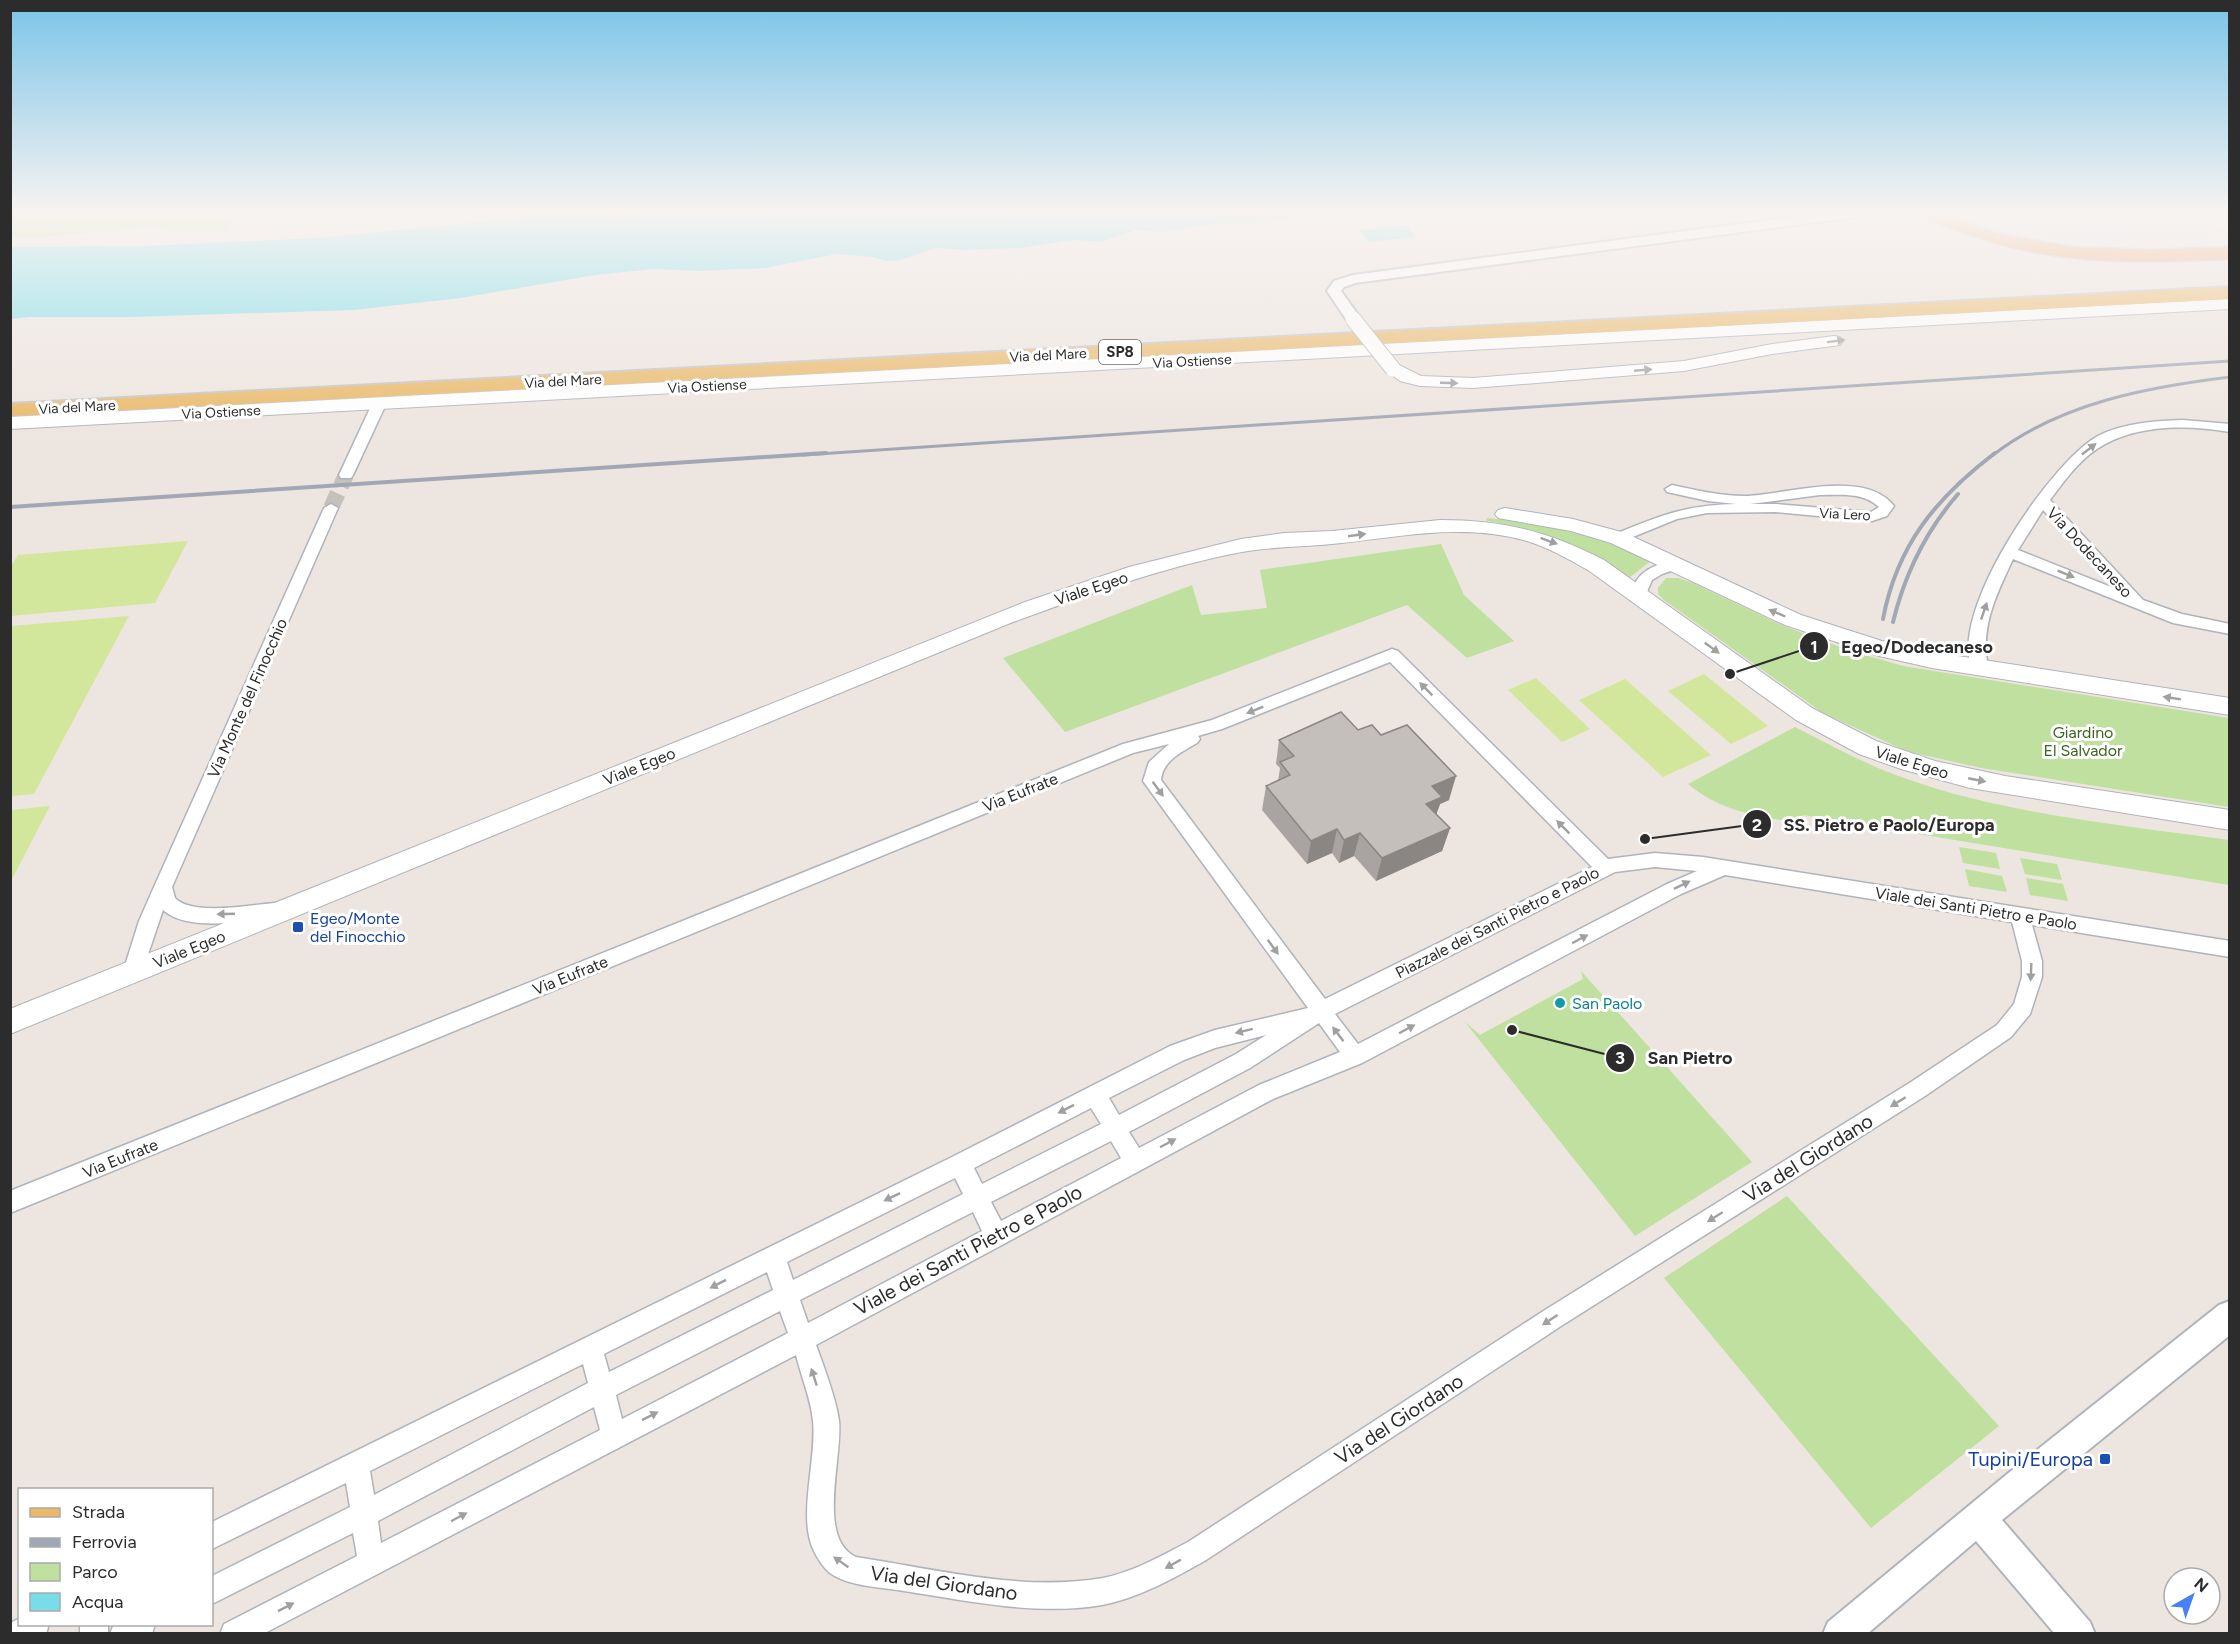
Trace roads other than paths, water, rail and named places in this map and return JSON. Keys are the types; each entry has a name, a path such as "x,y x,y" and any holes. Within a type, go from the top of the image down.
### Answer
{"main road":[{"name":"Via del Mare","path":"10,410 2229,293"},
{"name":"Via Ostiense","path":"10,423 2229,304"},
{"path":"1393,369 1415,380 1458,383 1651,370 1772,349 1985,323 2020,316"},
{"name":"Viale Egeo","path":"10,1022 1000,619 1128,575 1190,558 1277,540 1328,523 1436,511 1478,511 1528,517 1579,527 1617,538 1677,564 1758,605 1826,632 1904,654 2229,707"},
{"name":"Viale Egeo","path":"1277,540 1331,538 1435,526 1495,528 1523,533 1563,547 1596,565 1810,719 1838,735 1881,754 1942,772 2005,785 2229,820"}],"street":[{"path":"1337,287 1334,291 1353,319 1393,369"},
{"path":"346,475 379,404"},
{"name":"Via Dodecaneso","path":"1980,668 1977,651 1980,622 1992,591 2042,500 2059,477 2085,452 2112,435 2136,429 2178,425 2209,425 2229,428"},
{"name":"Via Lero","path":"1617,538 1674,515 1699,510 1776,507 1872,518 1882,513 1887,506 1879,498 1854,490 1744,500 1709,497 1672,489"},
{"name":"Via Dodecaneso","path":"2042,500 2138,604"},
{"name":"Via Monte del Finocchio","path":"133,972 149,921 163,887 331,508"},
{"name":"Via Dodecaneso","path":"2011,553 2179,619 2229,629"},
{"path":"1639,595 1641,584 1648,575 1677,564"},
{"name":"Piazzale dei Santi Pietro e Paolo","path":"1129,748 1216,725 1392,655 1605,868 1322,1011 1152,781 1154,768 1162,758 1216,725"},
{"name":"Via Eufrate","path":"10,1202 1129,748"},
{"name":"Viale dei Santi Pietro e Paolo","path":"1605,868 1629,862 1655,860 1723,868 2229,949"},
{"name":"Viale dei Santi Pietro e Paolo","path":"234,1634 371,1564 614,1434 802,1339 1266,1092 1355,1056 1706,873 1723,868"},
{"path":"163,887 167,902 176,910 184,913 220,914 285,910"},
{"name":"Via del Giordano","path":"802,1339 822,1400 826,1420 826,1457 820,1504 822,1531 827,1550 839,1563 855,1570 966,1588 1039,1596 1104,1592 1128,1584 1162,1570 1224,1534 1553,1318 1918,1089 2004,1031 2023,1008 2032,977 2032,960 2020,915"},
{"path":"1322,1011 1355,1056"},
{"path":"213,1536 960,1164 1095,1094 1204,1042 1322,1011"},
{"path":"213,1589 786,1294 1116,1128 1243,1061 1322,1011"},
{"path":"1095,1094 1135,1161"},
{"path":"960,1164 996,1235"},
{"path":"773,1256 802,1339"},
{"path":"1840,1634 1978,1518 2229,1316"},
{"path":"590,1347 614,1434"},
{"path":"356,1464 371,1564"},
{"path":"1978,1518 2078,1634"},
{"path":"17,1634 32,1626"},
{"path":"124,1634 138,1626"}],"water":[{"path":"11,287 527,287 461,298 354,310 11,319"}],"tunnel":[{"path":"331,508 346,475"}],"railway":[{"path":"803,455 2230,361"},
{"path":"1993,455 2019,437 2047,422 2106,400 2168,386 2230,377"},
{"path":"10,507 826,453"},
{"path":"1883,619 1889,592 1898,568 1922,525 1955,488 1995,453"},
{"path":"1893,622 1910,570 1926,538 1958,494"}],"place":[{"name":"Egeo/Dodecaneso","path":"1730,674"},
{"name":"SS. Pietro e Paolo/Europa","path":"1645,839"},
{"name":"Egeo/Monte del Finocchio","path":"298,927"},
{"name":"San Paolo","path":"1560,1003"},
{"name":"San Pietro","path":"1512,1030"},
{"name":"Tupini/Europa","path":"2105,1459"}],"park label":[{"name":"Giardino El Salvador","path":"2083,741"}]}
